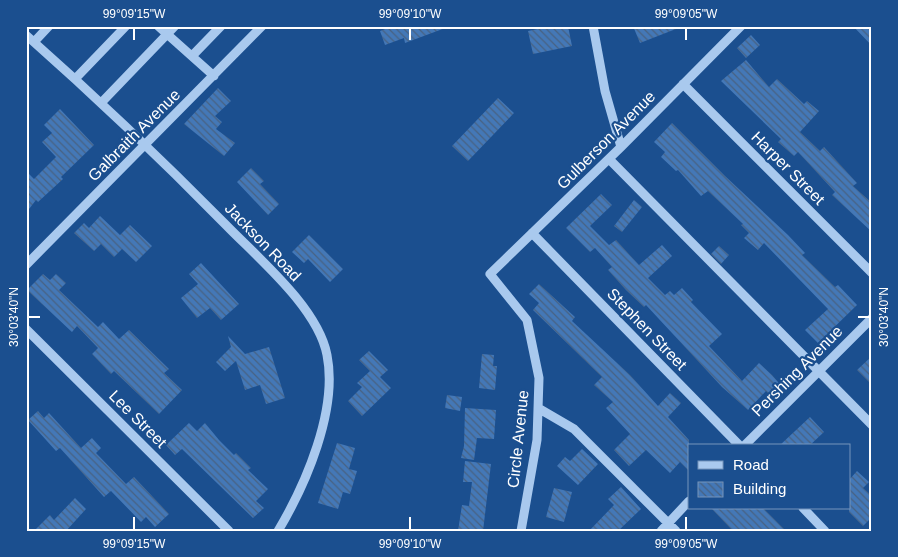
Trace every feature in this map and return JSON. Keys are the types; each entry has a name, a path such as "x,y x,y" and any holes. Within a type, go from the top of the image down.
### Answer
{"street":[{"path":"34,42 50,26"},
{"path":"75,79 126,26"},
{"path":"158,26 214,76"},
{"path":"101,103 175,26"},
{"path":"192,56 221,26"},
{"name":"Galbraith Avenue","path":"26,265 262,26"},
{"path":"593,26 605,91 621,147"},
{"name":"Gulberson Avenue","path":"490,274 621,147 741,26"},
{"name":"Jackson Road","path":"26,35 146,144 287,287 312,320 327,355 329,393 320,434 305,476 278,531"},
{"name":"Harper Street","path":"683,84 872,273"},
{"path":"608,159 872,425"},
{"name":"Stephen Street","path":"532,234 738,444"},
{"name":"Circle Avenue","path":"490,274 527,320 540,378 536,440 521,531"},
{"name":"Pershing Avenue","path":"746,444 872,318"},
{"name":"Lee Street","path":"26,329 229,531"},
{"path":"538,408 574,429 676,531"},
{"path":"660,531 688,503"},
{"path":"805,510 825,531"}],"building":[{"path":"393,26 448,27 405,43 404,38 385,45 380,31"},
{"path":"552,26 568,26 572,46 533,54 528,31"},
{"path":"633,26 680,26 681,27 640,43"},
{"path":"853,26 872,26 872,46"},
{"path":"751,35 760,45 746,58 737,48"},
{"path":"746,60 769,87 777,79 804,104 807,101 819,111 800,132 820,151 824,147 857,183 853,186 872,203 872,232 832,195 835,192 798,152 794,156 778,142 781,139 721,81"},
{"path":"218,88 231,101 215,116 222,122 216,129 235,143 224,156 184,124"},
{"path":"498,98 514,113 468,161 452,146"},
{"path":"60,109 94,145 61,177 63,179 38,202 36,200 26,213 26,171 34,179 56,157 42,142 52,133 44,125"},
{"path":"672,123 788,235 805,253 802,255 835,287 838,285 857,305 818,343 805,330 828,309 764,243 758,250 744,238 749,233 741,225 743,224 708,191 701,196 678,170 676,171 661,157 665,152 654,142"},
{"path":"251,168 264,181 260,184 279,204 268,215 237,182"},
{"path":"601,194 612,205 590,226 609,245 616,240 639,265 662,245 672,256 648,278 665,295 670,291 674,295 682,288 693,300 691,302 722,334 709,346 742,381 759,363 772,375 784,389 773,399 766,391 748,410 722,387 646,305 644,307 626,290 608,270 612,267 595,248 590,252 566,228"},
{"path":"634,200 642,207 622,232 614,226"},
{"path":"100,216 120,235 130,225 152,246 136,262 122,249 114,257 101,244 94,251 74,233 84,223 89,228"},
{"path":"309,235 343,269 330,282 308,259 304,263 292,252"},
{"path":"719,246 729,255 721,264 711,254"},
{"path":"201,263 239,304 221,320 210,308 197,318 181,298 198,284 189,274"},
{"path":"43,274 50,280 56,274 66,283 59,290 98,327 103,322 119,339 129,330 169,369 164,373 182,390 159,414 114,371 111,374 92,354 98,348 77,326 72,332 27,290"},
{"path":"539,284 575,317 572,321 630,375 658,406 670,393 681,403 668,417 689,440 688,470 680,462 670,473 646,450 629,466 614,450 630,434 606,408 613,402 594,385 602,377 533,310 539,303 529,294"},
{"path":"228,336 245,354 269,347 285,398 266,404 260,385 245,390 236,361 225,371 216,362 231,347"},
{"path":"369,351 388,370 380,377 391,388 362,416 348,401 362,387 357,383 370,371 359,360"},
{"path":"482,354 494,355 493,366 497,366 495,390 479,388"},
{"path":"872,356 872,385 857,370"},
{"path":"447,395 462,397 460,411 445,408"},
{"path":"465,408 496,410 494,439 477,438 474,460 461,458 464,446"},
{"path":"38,411 44,418 49,413 81,448 92,438 101,448 96,453 126,484 134,477 169,514 155,527 146,517 141,522 111,491 104,497 60,448 56,451 28,420"},
{"path":"810,417 824,432 811,444 781,444"},
{"path":"189,423 197,431 205,423 234,455 236,453 251,468 248,470 268,489 256,501 264,508 253,518 182,449 175,455 166,445"},
{"path":"337,443 355,448 349,469 357,471 350,494 343,492 338,509 318,503"},
{"path":"582,449 598,464 578,485 557,466 565,457 570,461"},
{"path":"465,461 491,464 483,531 458,531 462,505 469,506 472,482 463,482"},
{"path":"857,471 869,482 863,488 872,496 872,517 863,526 849,512 850,479"},
{"path":"621,487 641,509 618,531 589,531 614,505 608,499"},
{"path":"554,488 572,492 564,522 546,517"},
{"path":"75,498 86,509 66,531 34,531 50,515 54,520"},
{"path":"713,510 765,510 786,531 733,531"}]}
